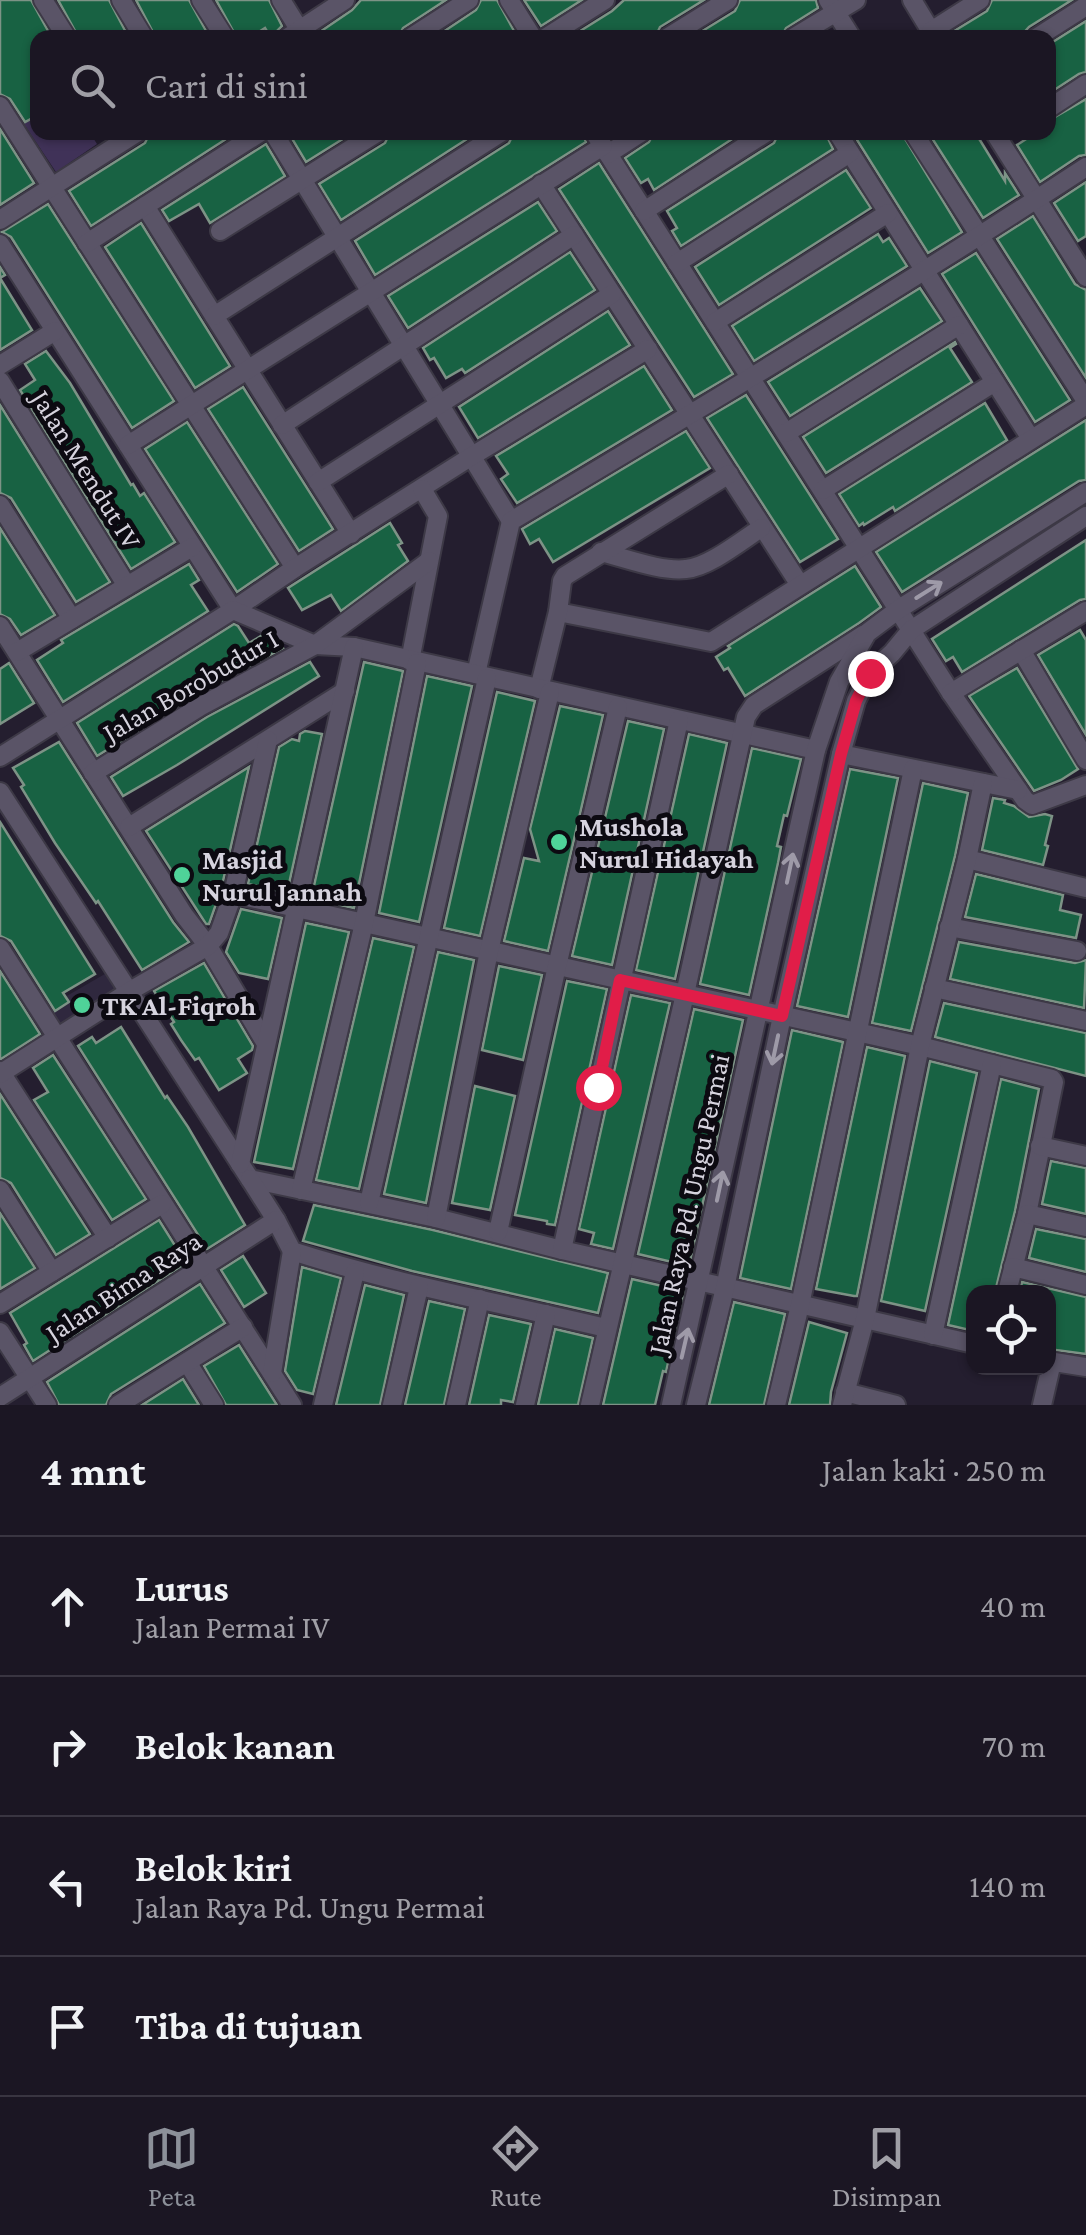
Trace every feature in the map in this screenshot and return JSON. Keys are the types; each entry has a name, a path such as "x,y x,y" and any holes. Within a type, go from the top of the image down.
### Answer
{"street":[{"path":"43,0 62,30"},
{"path":"120,0 139,30"},
{"path":"201,0 219,30"},
{"path":"281,0 292,30"},
{"path":"298,30 345,0"},
{"path":"422,30 469,0"},
{"path":"510,0 529,30"},
{"path":"547,30 605,0"},
{"path":"680,30 728,0"},
{"path":"803,30 832,6 856,0"},
{"path":"912,0 931,30"},
{"path":"939,30 980,0"},
{"path":"832,6 847,30"},
{"path":"1048,30 1086,6"},
{"path":"1056,103 1086,84"},
{"path":"0,106 295,568"},
{"path":"0,220 123,140"},
{"path":"88,243 249,140"},
{"path":"277,140 511,521 370,1204"},
{"path":"220,231 366,140"},
{"path":"214,316 490,140"},
{"path":"644,211 755,140"},
{"path":"841,140 1032,440"},
{"path":"558,612 711,642 1086,403 918,140"},
{"path":"1005,140 1036,200 1086,277"},
{"path":"128,446 602,144 911,630 1018,790 1032,804 1086,785"},
{"path":"677,262 850,153"},
{"path":"511,521 980,237 1086,167"},
{"path":"541,184 800,586"},
{"path":"145,206 351,534"},
{"path":"715,322 888,213"},
{"path":"282,424 574,235"},
{"path":"1068,250 1086,240"},
{"path":"0,244 234,610 314,645 354,647 816,750"},
{"path":"318,482 612,294"},
{"path":"786,433 959,325"},
{"path":"0,365 55,331"},
{"path":"0,757 472,456 648,350"},
{"name":"Jalan Mendut IV","path":"0,381 127,586"},
{"path":"823,490 995,382"},
{"path":"436,1218 545,690 562,581 601,552 729,474"},
{"path":"301,1190 364,923 413,662 438,516 422,489"},
{"name":"Jalan Raya Pd. Ungu Permai","path":"671,1405 816,750 839,682 866,633 1086,492"},
{"path":"0,505 72,619"},
{"name":"Jalan Raya Pd. Ungu Permai","path":"696,1405 856,701 870,673 911,630 1086,516"},
{"path":"601,552 669,569 688,569 761,528"},
{"path":"17,652 192,546"},
{"name":"Jalan Borobudur I","path":"93,773 201,706 314,645 429,561"},
{"path":"952,693 1021,650 1083,620"},
{"path":"0,626 184,915 208,946 265,1042"},
{"path":"590,1405 746,717 754,705 866,633"},
{"path":"245,1172 265,1042 354,647"},
{"path":"1021,650 1086,760"},
{"path":"129,827 345,691"},
{"path":"498,1232 618,707"},
{"path":"562,1250 679,720"},
{"path":"108,1238 0,1073 208,946 223,926 268,740"},
{"path":"841,754 1018,790"},
{"path":"776,1405 913,768"},
{"path":"896,1405 853,1400 864,1319 920,1046 968,860 983,783"},
{"path":"0,792 276,1220 292,1251 272,1373"},
{"path":"968,860 1086,888"},
{"path":"232,894 920,1046 1054,1080 1008,1285"},
{"path":"948,927 1077,951"},
{"path":"0,948 292,1405"},
{"path":"934,988 1086,1021"},
{"path":"933,1335 992,1064"},
{"path":"1040,1146 1086,1156"},
{"path":"245,1172 301,1190 498,1232 966,1342"},
{"path":"0,1190 52,1272"},
{"path":"0,1304 162,1204"},
{"path":"1027,1214 1086,1227"},
{"name":"Jalan Bima Raya","path":"0,1397 276,1220"},
{"path":"292,1251 419,1288 606,1328"},
{"path":"1012,1267 1086,1285"},
{"path":"323,1405 355,1272"},
{"path":"392,1405 419,1288"},
{"path":"456,1405 480,1300"},
{"path":"524,1405 546,1314"},
{"path":"128,1402 243,1327"},
{"path":"0,1332 47,1405"},
{"path":"186,1362 214,1405"},
{"path":"1056,1362 1086,1367"},
{"path":"1042,1405 1047,1375"}],"shaded area":[{"path":"35,140 94,140 97,144 56,172"},
{"name":"TK Al-Fiqroh","path":"117,967 131,994 59,1039 32,1016"}],"building":[{"path":"0,0 31,0 48,30 30,30 30,119 25,122 10,99 0,94"},
{"path":"58,0 109,0 125,30 75,30"},
{"path":"136,0 189,0 206,30 152,30"},
{"path":"216,0 269,0 282,26 278,30 233,30"},
{"path":"361,0 446,0 402,30 323,30"},
{"path":"481,0 497,0 514,30 446,30 476,10"},
{"path":"524,0 582,0 541,26"},
{"path":"624,0 704,0 659,30 582,30"},
{"path":"740,0 816,0 818,8 785,30 704,30 735,11"},
{"path":"992,0 1072,0 1026,30 956,30 987,11"},
{"path":"1086,21 1086,72 1056,89 1056,40"},
{"path":"1086,99 1086,155 1040,182 1017,145 1025,140 1056,140 1056,116"},
{"path":"0,129 34,183 0,205"},
{"path":"225,140 91,226 69,191 145,143"},
{"path":"293,140 341,140 306,162"},
{"path":"466,140 341,220 319,184 385,143"},
{"path":"731,140 654,190 648,179 641,183 625,158 649,142"},
{"path":"829,140 833,149 681,246 667,211 774,143"},
{"path":"857,140 906,140 962,232 928,253"},
{"path":"933,140 980,140 1005,181 1005,173 1019,195 983,218"},
{"path":"586,142 375,275 355,241 509,143"},
{"path":"266,144 285,176 210,223 199,204 169,221 162,210"},
{"path":"599,163 733,374 694,397 559,189"},
{"path":"846,170 871,208 719,305 695,267"},
{"path":"1086,182 1086,236 1078,241 1054,203"},
{"path":"538,202 557,231 408,328 388,296"},
{"path":"48,204 174,401 132,428 11,237 2,232"},
{"path":"1033,216 1075,284 1086,290 1086,378 997,239"},
{"path":"141,223 230,366 195,388 105,247"},
{"path":"878,234 883,242 889,238 907,266 754,361 732,326"},
{"path":"570,252 595,290 465,373 462,369 446,378 434,358 430,360 423,348"},
{"path":"976,253 1070,400 1035,422 942,274"},
{"path":"0,278 32,330 0,350"},
{"path":"920,288 942,321 790,416 768,382"},
{"path":"608,311 630,345 478,438 459,407"},
{"path":"955,342 950,348 972,382 826,473 803,437"},
{"path":"46,351 70,383 131,485 140,496 144,493 175,542 131,569 20,390 35,380 25,364"},
{"path":"644,366 672,410 517,503 501,479 508,474 496,456"},
{"path":"243,387 333,529 299,551 208,409"},
{"path":"746,395 838,539 800,562 707,418"},
{"path":"985,403 1007,440 895,511 893,507 859,526 839,494"},
{"path":"0,405 110,582 76,602 11,498 0,493"},
{"path":"1086,420 1086,480 902,592 876,552"},
{"path":"187,422 278,564 237,592 145,449"},
{"path":"686,431 710,468 553,562 539,539 530,544 522,529"},
{"path":"390,523 408,561 341,611 331,595 302,610 288,588"},
{"path":"0,528 55,615 21,635 10,619 0,614"},
{"path":"1086,540 1086,599 962,672 953,657 946,661 932,639"},
{"path":"189,564 199,580 191,585 208,611 63,702 37,660 63,643 61,640"},
{"path":"855,566 881,607 745,696 728,668 724,670 716,657"},
{"path":"234,624 249,643 261,636 283,648 195,695 97,756 77,723"},
{"path":"1080,630 1086,640 1086,735 1038,655"},
{"path":"310,662 319,676 123,796 111,777 207,717"},
{"path":"364,662 403,671 354,908 311,899"},
{"path":"9,663 34,703 0,724 0,669"},
{"path":"1017,668 1078,769 1034,791 969,696"},
{"path":"427,676 472,686 419,922 379,913"},
{"path":"497,692 535,701 480,936 444,928"},
{"path":"560,706 603,715 548,951 504,941 524,858 539,861 530,829"},
{"path":"628,721 664,729 612,965 572,956"},
{"path":"305,731 322,734 287,893 248,884 279,747 292,739 299,741"},
{"path":"689,734 727,743 675,979 636,970"},
{"path":"59,742 189,942 142,970 55,843 13,768"},
{"path":"752,748 801,759 777,846 781,847 778,863 749,995 700,984"},
{"path":"249,767 221,890 206,924 146,831"},
{"path":"850,769 898,778 848,1017 797,1006"},
{"path":"923,783 968,793 911,1031 872,1023"},
{"path":"993,798 1005,800 1004,803 1029,817 1052,816 1043,865 982,850"},
{"path":"0,822 95,974 63,993 69,1002 55,1011 11,941 0,936"},
{"path":"976,874 1063,895 1060,910 1081,915 1076,938 965,917"},
{"path":"241,909 282,918 268,979 239,973 226,952"},
{"path":"306,923 349,932 293,1169 254,1162"},
{"path":"373,938 414,947 359,1189 316,1180"},
{"path":"959,942 1075,963 1086,960 1084,1008 950,979"},
{"path":"438,952 474,960 426,1203 384,1194"},
{"path":"204,963 253,1046 238,1059 247,1073 219,1090 199,1058 195,1060 181,1040 154,991"},
{"path":"499,966 542,975 523,1060 482,1050"},
{"path":"0,971 40,1034 1,1059 0,1059"},
{"path":"567,981 607,989 555,1225 515,1215"},
{"path":"631,995 670,1003 613,1249 591,1244 594,1233 579,1229"},
{"path":"944,1003 1086,1033 1086,1076 935,1037"},
{"path":"694,1009 743,1020 689,1266 638,1254"},
{"path":"121,1027 188,1127 245,1225 207,1249 78,1046 92,1037 96,1043"},
{"path":"792,1030 843,1042 791,1289 740,1278"},
{"path":"867,1047 905,1056 854,1296 816,1289"},
{"path":"53,1055 146,1199 112,1220 34,1100 48,1092 33,1068"},
{"path":"930,1061 977,1073 925,1311 881,1301"},
{"path":"1001,1079 1039,1089 997,1285 966,1285 966,1329 948,1325"},
{"path":"475,1086 515,1096 490,1210 452,1203"},
{"path":"0,1094 90,1234 56,1255 11,1183 0,1178"},
{"path":"1051,1161 1086,1168 1086,1214 1042,1204"},
{"path":"314,1205 608,1273 598,1313 412,1271 303,1241"},
{"path":"0,1213 35,1268 0,1289"},
{"path":"159,1220 186,1263 33,1361 10,1313"},
{"path":"1036,1229 1086,1239 1086,1272 1029,1258"},
{"path":"243,1256 266,1293 244,1307 221,1270"},
{"path":"302,1267 341,1278 313,1394 297,1390 285,1371"},
{"path":"632,1279 684,1291 666,1372 663,1371 655,1405 603,1405"},
{"path":"200,1284 225,1323 111,1394 106,1405 59,1405 47,1382"},
{"path":"365,1285 404,1295 380,1405 336,1405"},
{"path":"1056,1290 1086,1297 1086,1354 1056,1350"},
{"path":"429,1301 465,1309 444,1405 405,1405"},
{"path":"734,1302 785,1314 764,1405 709,1405"},
{"path":"489,1315 531,1324 513,1402 469,1405"},
{"path":"809,1322 847,1333 830,1405 789,1405"},
{"path":"555,1329 593,1338 578,1405 538,1405"},
{"path":"239,1345 277,1405 226,1405 204,1366"},
{"path":"183,1379 199,1405 142,1405"}],"place":[{"name":"Mushola Nurul Hidayah","path":"559,842"},
{"name":"Masjid Nurul Jannah","path":"182,875"},
{"name":"TK Al-Fiqroh","path":"82,1005"}],"route":[{"path":"598,1087 620,980 782,1016 841,754 856,701 870,673"}]}
